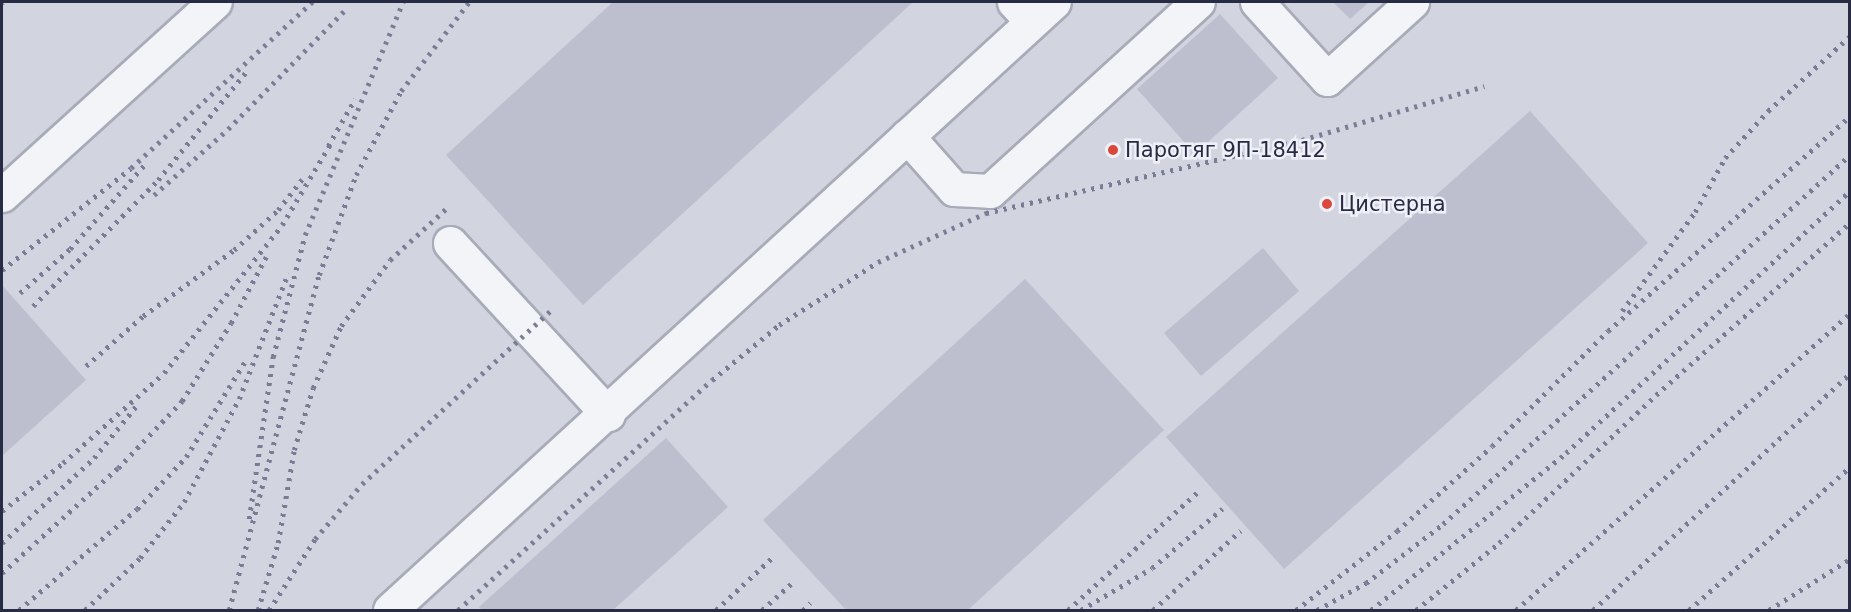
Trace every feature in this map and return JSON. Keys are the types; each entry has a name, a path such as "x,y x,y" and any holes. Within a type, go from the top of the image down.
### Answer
{"lane":[{"path":"2,195 215,2"},
{"path":"907,136 954,189 990,190 1198,2"},
{"path":"1257,2 1327,79 1412,2"},
{"path":"405,606 907,136 1033,8"},
{"path":"450,243 608,414"}],"shaded area":[{"path":"2,2 1849,2 1849,610 2,610"}],"building":[{"path":"613,2 913,2 583,305 446,155"},
{"path":"1333,2 1369,2 1350,19"},
{"path":"1220,14 1278,78 1195,154 1137,89"},
{"path":"1530,111 1648,243 1284,569 1166,437"},
{"path":"1263,248 1299,291 1201,376 1164,333"},
{"path":"1025,279 1164,430 968,610 846,610 763,520"},
{"path":"2,285 86,380 2,456"},
{"path":"666,438 728,507 613,610 482,610 479,607"}],"railway":[{"path":"2,270 131,168 312,2"},
{"path":"249,519 273,357 305,235 403,2"},
{"path":"229,610 319,275 356,175 401,91 469,2"},
{"path":"154,195 228,129 347,8"},
{"path":"1622,311 1695,212 1725,158 1768,111 1850,36"},
{"path":"33,306 158,180 246,72"},
{"path":"458,610 712,380 779,325 878,262 986,213 1302,140 1484,86"},
{"path":"328,146 355,99"},
{"path":"1296,610 1397,531 1492,446 1608,331 1850,116"},
{"path":"2,511 63,463 164,373 282,225 332,141"},
{"path":"1317,610 1366,583 1443,524 1850,155"},
{"path":"20,293 70,249 146,163"},
{"path":"86,366 143,316 234,250 278,210 302,179"},
{"path":"1371,610 1566,453 1850,191"},
{"path":"258,610 278,543 294,450 313,388 341,326 390,260 448,207"},
{"path":"1416,610 1499,543 1656,395 1850,223"},
{"path":"2,573 118,468 182,401 231,323 266,257"},
{"path":"85,610 140,558 184,502 239,399 288,273"},
{"path":"269,610 315,539 362,484 550,311"},
{"path":"1516,610 1850,313"},
{"path":"19,610 137,509 186,457 246,360"},
{"path":"1593,610 1850,374"},
{"path":"2,543 94,458 137,405"},
{"path":"1689,610 1850,467"},
{"path":"1068,610 1200,490"},
{"path":"1081,610 1152,568 1222,509"},
{"path":"1153,610 1240,531"},
{"path":"716,610 774,556"},
{"path":"1769,610 1850,559"},
{"path":"762,610 793,582"},
{"path":"803,610 810,603"}],"place":[{"name":"Паротяг 9П-18412","path":"1113,150"},
{"name":"Цистерна","path":"1327,204"}]}
